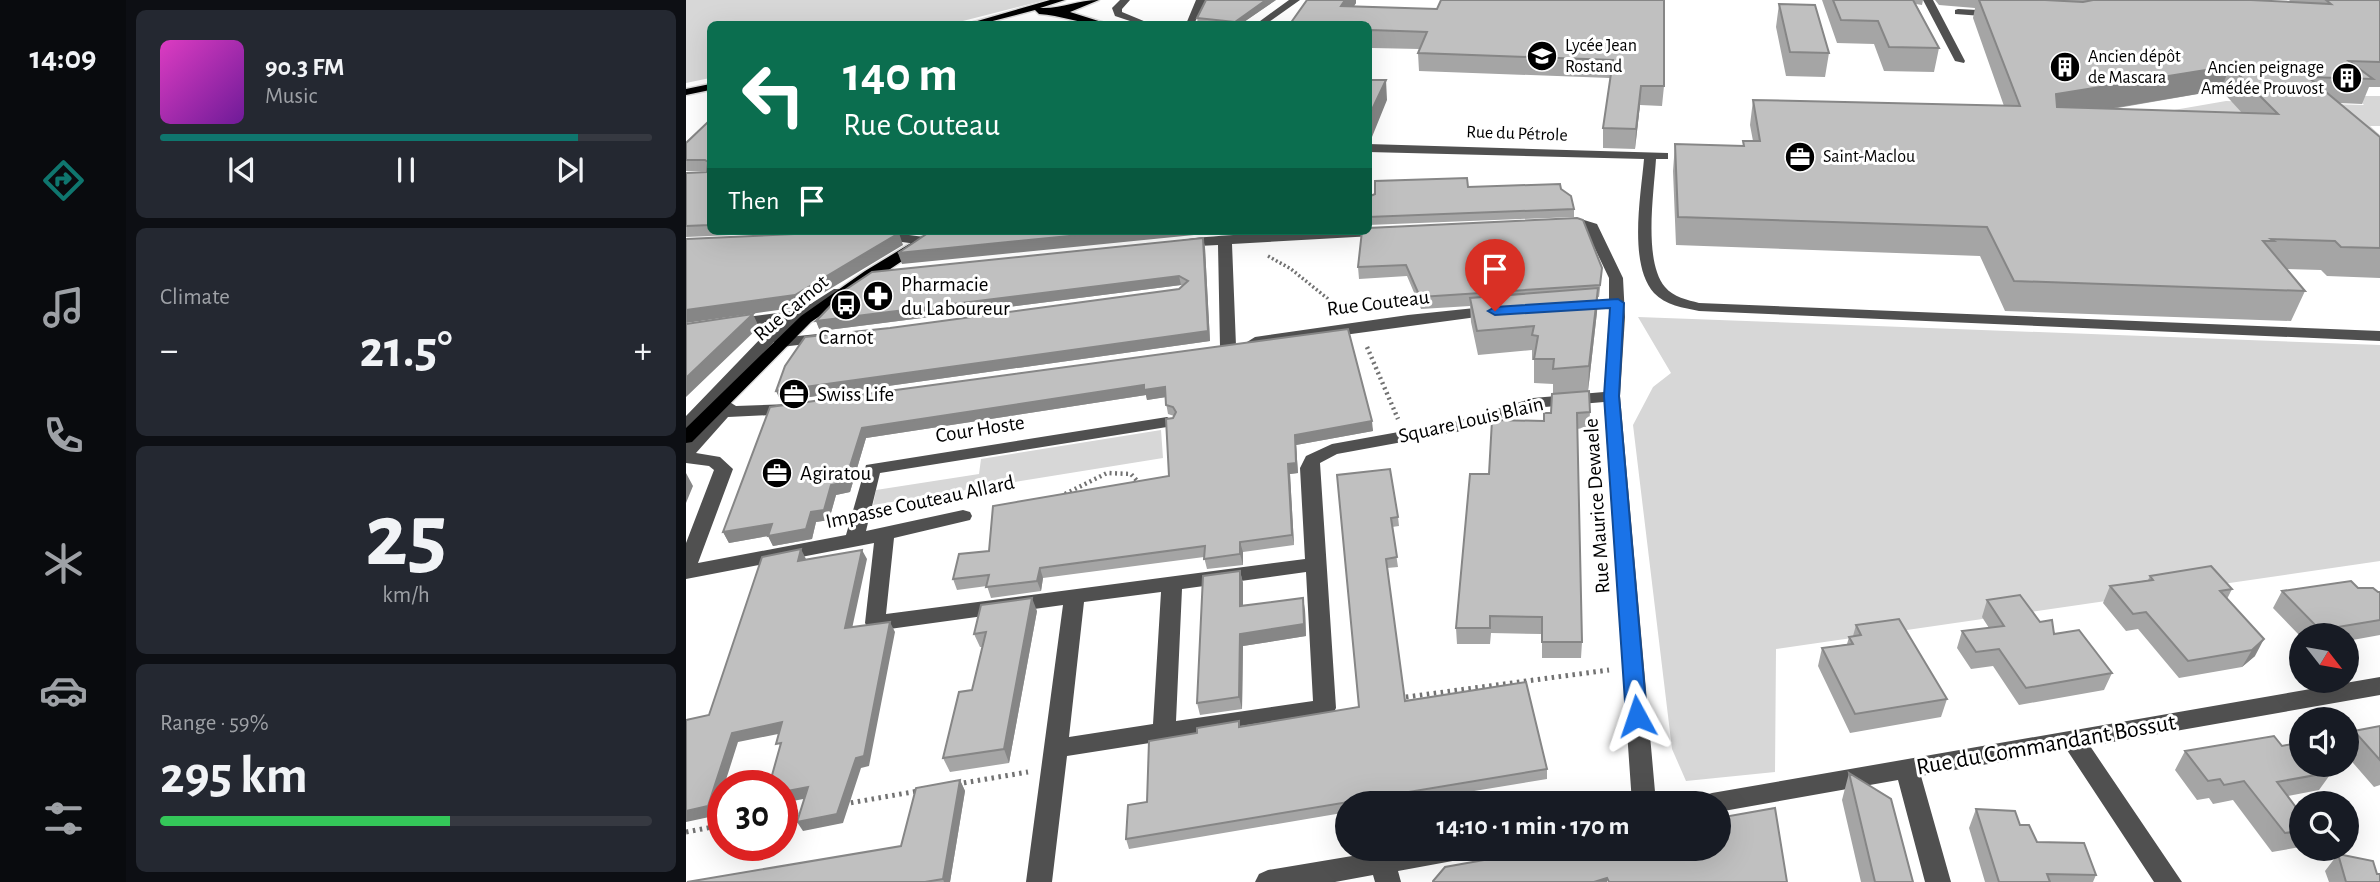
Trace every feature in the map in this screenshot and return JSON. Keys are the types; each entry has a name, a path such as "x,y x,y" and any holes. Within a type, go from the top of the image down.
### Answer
{"main road":[{"path":"984,21 1060,0"},
{"path":"1039,17 1076,0"},
{"path":"1039,17 1094,0"},
{"path":"1018,12 1050,21"},
{"path":"1060,12 1092,21"},
{"path":"686,92 707,88"},
{"path":"870,274 934,235"},
{"name":"Rue Carnot","path":"738,390 809,313"},
{"path":"686,438 720,411"}],"street":[{"path":"1125,0 1117,8 1118,14 1138,21"},
{"path":"1191,21 1201,0"},
{"path":"1264,21 1295,0"},
{"path":"1928,0 1960,61"},
{"path":"1958,12 2011,15"},
{"name":"Rue du Pétrole","path":"1372,148 1657,156 1647,251 1649,270 1659,290 1676,302 1713,307 2380,336"},
{"name":"Rue Maurice Dewaele","path":"1550,224 1577,223 1592,227 1616,278 1611,304 1612,396 1643,791"},
{"path":"1372,232 1401,231"},
{"path":"869,235 893,235 924,241"},
{"path":"1166,244 1313,235"},
{"name":"Rue Couteau","path":"1225,239 1221,347 1408,320 1517,309"},
{"path":"690,418 751,355 809,313 870,274 896,272"},
{"path":"686,330 809,313"},
{"path":"781,342 844,336"},
{"path":"686,570 724,469 714,461 686,455 738,390"},
{"name":"Square Louis Blain","path":"1054,758 1164,732 1325,708 1309,468 1312,460 1332,449 1457,427 1533,403 1612,396"},
{"path":"690,418 720,411 809,406"},
{"name":"Cour Hoste","path":"854,540 872,469 1167,422"},
{"name":"Impasse Couteau Allard","path":"686,570 885,534 963,516"},
{"path":"885,534 874,623 1316,564"},
{"path":"1164,732 1172,582"},
{"path":"1039,882 1074,597"},
{"name":"Rue du Commandant Bossut","path":"1731,800 2380,686"},
{"path":"2074,741 2169,882"},
{"path":"1907,769 1938,882"},
{"path":"1268,882 1386,872 1420,861"}],"path":[{"path":"1054,497 1077,490 1107,473 1131,474 1138,484 1151,482"},
{"path":"1391,699 1633,666"},
{"path":"945,786 1054,758"},
{"path":"836,806 931,789"},
{"path":"798,812 809,810"},
{"path":"686,832 707,828"}],"shaded area":[{"path":"686,0 1046,0 963,21 707,21 707,79 686,83"},
{"path":"2355,96 2380,96 2380,126 2370,126 2380,135 2196,127 2174,110 2226,101 2364,105"},
{"path":"1638,317 2380,345 2380,561 1776,649 1775,772 1686,781 1672,749 1633,425 1653,387 1671,373"},
{"path":"1161,430 1163,458 873,505 876,490 979,474 981,459"}],"building":[{"path":"1206,0 1266,0 1236,21 1197,18"},
{"name":"Lycée Jean Rostand","path":"1307,0 1345,0 1341,6 1437,9 1441,0 1664,0 1664,86 1641,86 1636,129 1603,128 1613,60 1418,53 1427,32 1372,30 1372,21 1292,21"},
{"path":"1833,0 1913,0 1939,48 1889,47 1878,21 1841,20"},
{"path":"1979,0 2251,0 2331,4 2326,0 2380,0 2380,62 2349,61 2373,79 2308,77 2380,137 2380,248 2341,247 2335,241 2263,241 2305,291 2014,281 1987,227 1678,217 1675,144 1744,146 1743,141 1760,141 1753,100 2020,106","holes":["2230,66 2278,114 2057,107 2056,94"]},
{"path":"1779,4 1815,5 1829,53 1790,52"},
{"path":"1372,80 1386,80 1372,110"},
{"path":"707,123 707,161 686,160 686,143"},
{"path":"707,172 707,225 686,226 686,173"},
{"path":"1467,178 1468,187 1560,184 1561,189 1571,196 1574,209 1372,217 1375,181"},
{"path":"1577,218 1583,220 1602,268 1600,285 1420,297 1406,265 1358,267 1362,235 1372,235 1372,228"},
{"path":"772,235 896,235 795,295 686,310 686,239"},
{"path":"925,235 1080,235 898,253"},
{"path":"1203,238 1208,331 776,391 785,366 805,337 1179,289 1188,281 1179,276 816,321 841,295 836,296 872,272"},
{"path":"1598,288 1589,366 1553,369 1554,359 1534,359 1538,336 1532,335 1534,326 1477,331 1470,298"},
{"path":"753,314 686,378 686,324"},
{"path":"1348,329 1372,421 1295,435 1296,463 1288,464 1292,535 1240,542 1240,554 1204,559 1205,546 1040,568 1037,581 986,587 989,575 953,579 959,554 989,551 993,506 1169,476 1166,419 1173,418 1176,412 1173,407 1166,405 1165,387 1144,390 1144,385 862,428 845,482 831,485 824,510 811,512 806,529 768,536 772,524 723,532 770,407"},
{"path":"1589,391 1590,412 1577,413 1582,642 1542,642 1542,617 1490,616 1490,628 1456,628 1470,474 1489,474 1492,420 1544,421 1544,413 1551,413 1552,394"},
{"path":"1390,469 1398,517 1391,518 1397,557 1386,559 1405,701 1526,682 1547,769 1415,791 1335,791 1335,804 1126,839 1128,805 1147,802 1149,741 1197,733 1197,728 1239,721 1239,727 1359,707 1337,475"},
{"path":"801,549 798,561 862,550 845,628 890,622 864,756 856,758 837,814 798,822 808,787 798,789 798,770 773,770 781,743 776,744 782,722 732,733 720,770 707,770 707,806 686,811 686,720 709,715 762,557"},
{"path":"2211,566 2232,589 2220,591 2264,639 2252,650 2188,661 2146,612 2133,614 2110,586 2153,580 2150,576"},
{"path":"1240,571 1240,606 1303,598 1304,624 1240,634 1239,697 1197,703 1203,576"},
{"path":"2351,581 2358,588 2373,588 2380,592 2380,620 2359,624 2313,623 2282,591"},
{"path":"2020,595 2040,622 2052,620 2054,634 2079,630 2112,673 2026,688 1999,649 1976,652 1962,631 2004,626 1987,600"},
{"path":"1032,598 1004,749 943,758 959,692 972,690 986,632 974,634 981,605"},
{"path":"1899,619 1947,699 1855,714 1822,648 1853,644 1849,637 1861,635 1856,625"},
{"path":"2380,726 2380,760 2359,737 2359,730"},
{"path":"2274,736 2282,746 2289,745 2289,777 2304,777 2277,782 2289,798 2289,832 2285,833 2244,781 2224,785 2220,779 2208,781 2185,751"},
{"path":"1849,773 1891,799 1913,882 1875,882"},
{"path":"960,780 943,879 925,882 687,882 901,846 916,788"},
{"path":"1775,808 1787,882 1609,882 1607,878 1594,882 1433,882 1445,867 1479,861 1731,861 1731,816"},
{"path":"1976,809 2015,811 2020,825 2029,825 2037,842 2084,843 2096,875 2047,874 2050,882 1999,882"},
{"path":"2359,858 2373,861 2377,874 2380,874 2380,882 2346,882 2340,861 2359,861"}],"place":[{"name":"Lycée Jean Rostand","path":"1542,56"},
{"name":"Ancien dépôt de Mascara","path":"2065,67"},
{"name":"Ancien peignage Amédée Prouvost","path":"2347,78"},
{"name":"Saint-Maclou","path":"1800,157"},
{"name":"Pharmacie du Laboureur","path":"878,296"},
{"name":"Carnot","path":"846,305"},
{"name":"Swiss Life","path":"794,394"},
{"name":"Agiratou","path":"777,473"}],"route":[{"path":"1495,311 1618,303 1612,396 1637,716"}]}
